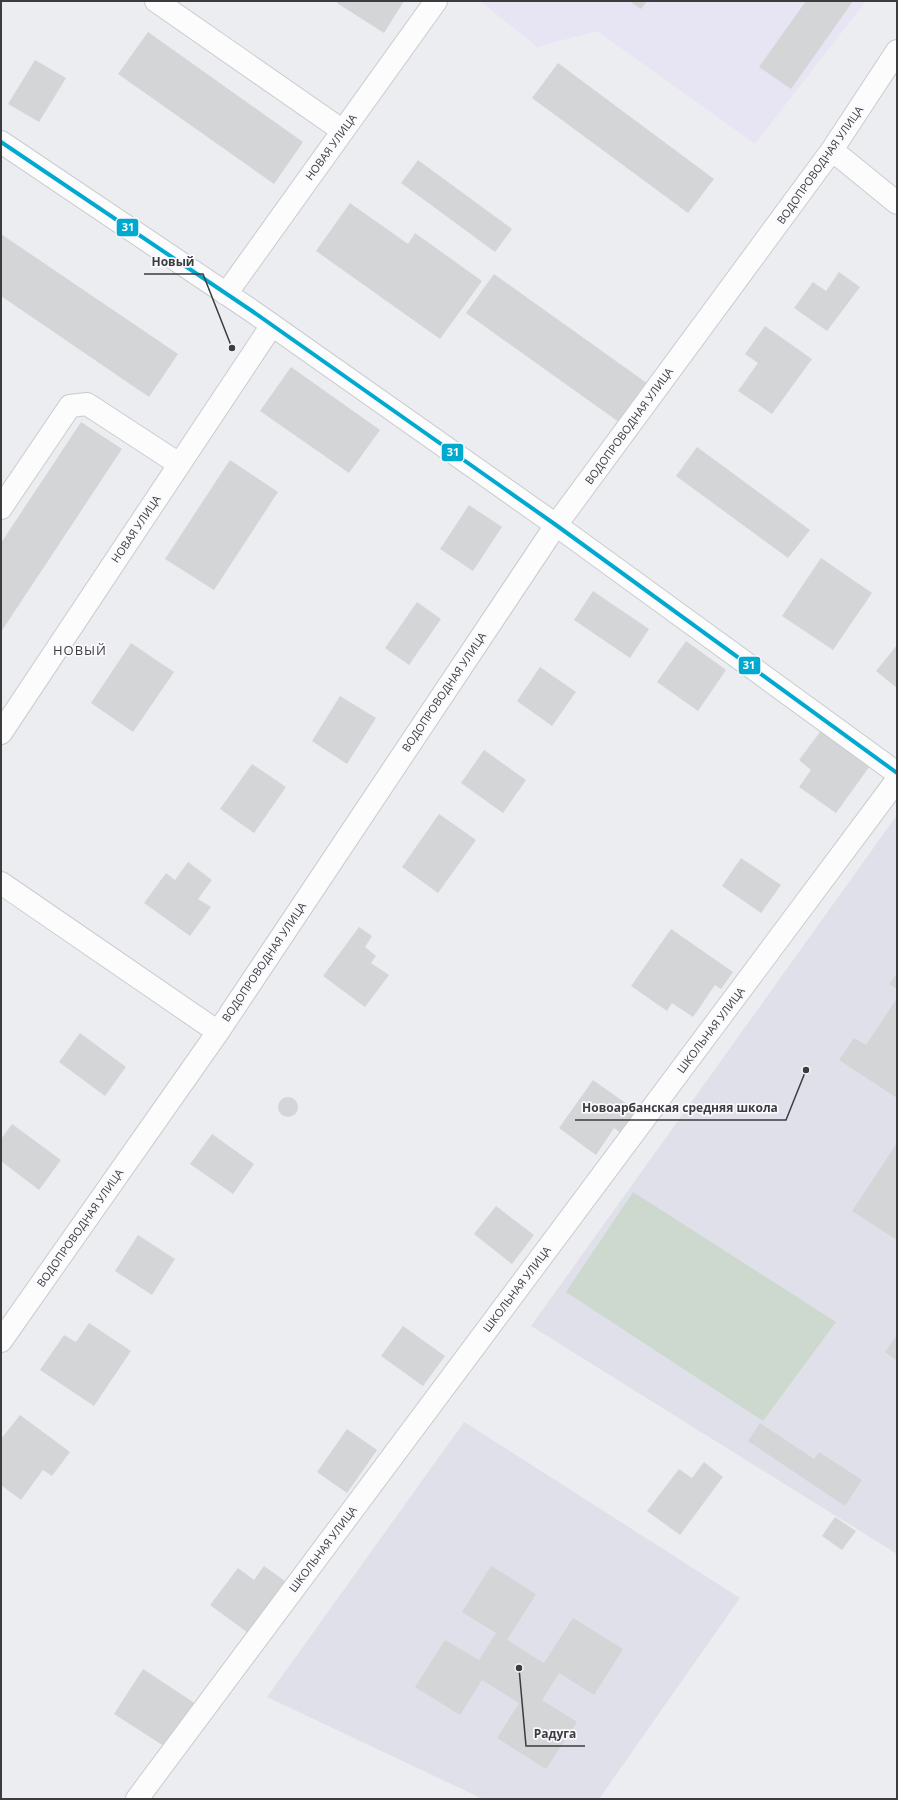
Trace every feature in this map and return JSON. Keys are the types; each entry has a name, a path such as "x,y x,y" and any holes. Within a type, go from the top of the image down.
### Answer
{"street":[{"path":"156,1 343,131"},
{"name":"НОВАЯ УЛИЦА","path":"226,294 436,1"},
{"name":"ВОДОПРОВОДНАЯ УЛИЦА","path":"1,1341 218,1032 556,525 832,150 897,51"},
{"path":"1,142 272,325 556,525 897,773"},
{"path":"832,150 897,203"},
{"name":"НОВАЯ УЛИЦА","path":"1,733 272,325"},
{"path":"1,508 70,406 87,404 179,464"},
{"name":"ШКОЛЬНАЯ УЛИЦА","path":"137,1799 897,780"},
{"path":"1,883 218,1032"}],"shaded area":[{"path":"480,1 866,1 755,144 597,31 537,47"},
{"path":"897,815 897,1554 531,1326"},
{"path":"633,1192 836,1322 763,1421 566,1292"},
{"path":"464,1422 740,1598 599,1799 483,1799 267,1697"}],"building":[{"path":"339,1 404,1 384,33 337,3"},
{"path":"629,1 647,1 641,9"},
{"path":"806,1 853,1 791,89 759,67"},
{"path":"148,32 303,142 274,184 118,74"},
{"path":"35,60 66,78 39,122 8,104"},
{"path":"558,63 714,179 688,213 532,98"},
{"path":"418,160 512,229 495,252 401,183"},
{"path":"350,203 408,244 415,233 482,281 440,339 316,251"},
{"path":"1,234 178,354 149,397 1,296"},
{"path":"839,272 860,287 827,331 794,308 813,282 826,291"},
{"path":"494,274 658,391 630,430 466,313"},
{"path":"765,326 812,359 772,414 738,391 758,363 745,354"},
{"path":"291,367 380,430 349,473 260,411"},
{"path":"81,422 122,449 1,632 1,543"},
{"path":"697,447 810,530 788,558 676,476"},
{"path":"230,460 278,492 214,590 165,559"},
{"path":"469,505 502,527 473,571 440,549"},
{"path":"821,558 872,593 833,650 782,616"},
{"path":"593,591 649,629 630,658 574,620"},
{"path":"417,602 441,619 409,665 385,648"},
{"path":"686,641 726,670 698,711 657,682"},
{"path":"131,643 174,672 133,732 91,703"},
{"path":"897,645 897,688 876,671"},
{"path":"540,667 576,692 552,726 517,701"},
{"path":"340,696 376,718 347,764 312,741"},
{"path":"823,728 872,763 836,813 799,787 811,770 799,760"},
{"path":"484,750 526,780 503,813 461,783"},
{"path":"252,764 286,787 254,833 220,809"},
{"path":"439,814 476,840 438,893 402,867"},
{"path":"741,858 781,885 761,913 722,886"},
{"path":"188,862 212,880 198,899 211,907 190,936 144,903 166,873 175,880"},
{"path":"359,927 372,936 365,947 376,956 371,963 389,975 365,1007 323,976"},
{"path":"671,929 733,972 721,989 715,985 693,1017 672,1003 667,1011 631,986"},
{"path":"897,973 897,989 889,984"},
{"path":"897,998 897,1098 839,1060 854,1038 866,1045"},
{"path":"80,1033 126,1067 105,1096 59,1062"},
{"path":"593,1080 638,1112 622,1134 614,1128 596,1155 559,1128"},
{"path":"288,1097 295,1100 298,1107 295,1114 288,1117 281,1114 278,1107 281,1100"},
{"path":"12,1124 61,1160 39,1190 1,1161 1,1139"},
{"path":"212,1134 254,1164 233,1194 190,1164"},
{"path":"897,1143 897,1240 852,1211"},
{"path":"496,1206 534,1235 512,1264 474,1234"},
{"path":"138,1235 175,1259 152,1295 115,1271"},
{"path":"89,1323 131,1351 94,1406 40,1370 64,1335 76,1342"},
{"path":"403,1326 445,1356 423,1386 381,1356"},
{"path":"897,1335 897,1359 896,1360 885,1352"},
{"path":"20,1415 70,1452 52,1476 43,1470 21,1500 1,1485 1,1439"},
{"path":"760,1423 814,1459 819,1452 862,1480 845,1506 748,1441"},
{"path":"347,1429 377,1450 347,1493 317,1472"},
{"path":"704,1462 723,1477 680,1535 647,1511 679,1469 692,1478"},
{"path":"835,1517 856,1531 842,1550 822,1536"},
{"path":"264,1566 289,1584 251,1635 210,1605 238,1568 254,1580"},
{"path":"491,1566 536,1594 507,1640 544,1663 573,1618 623,1649 594,1695 559,1673 542,1700 577,1722 546,1769 497,1738 519,1703 482,1680 460,1715 415,1687 445,1640 479,1660 496,1633 462,1612"},
{"path":"143,1669 196,1704 167,1748 114,1714"}],"transit line":[{"name":"31","path":"1,142 252,311 556,525 897,773"}],"place":[{"name":"Новый","path":"232,348"},
{"name":"Новоарбанская средняя школа","path":"806,1070"},
{"name":"Радуга","path":"519,1668"}],"district":[{"name":"НОВЫЙ","path":"80,650"}]}
